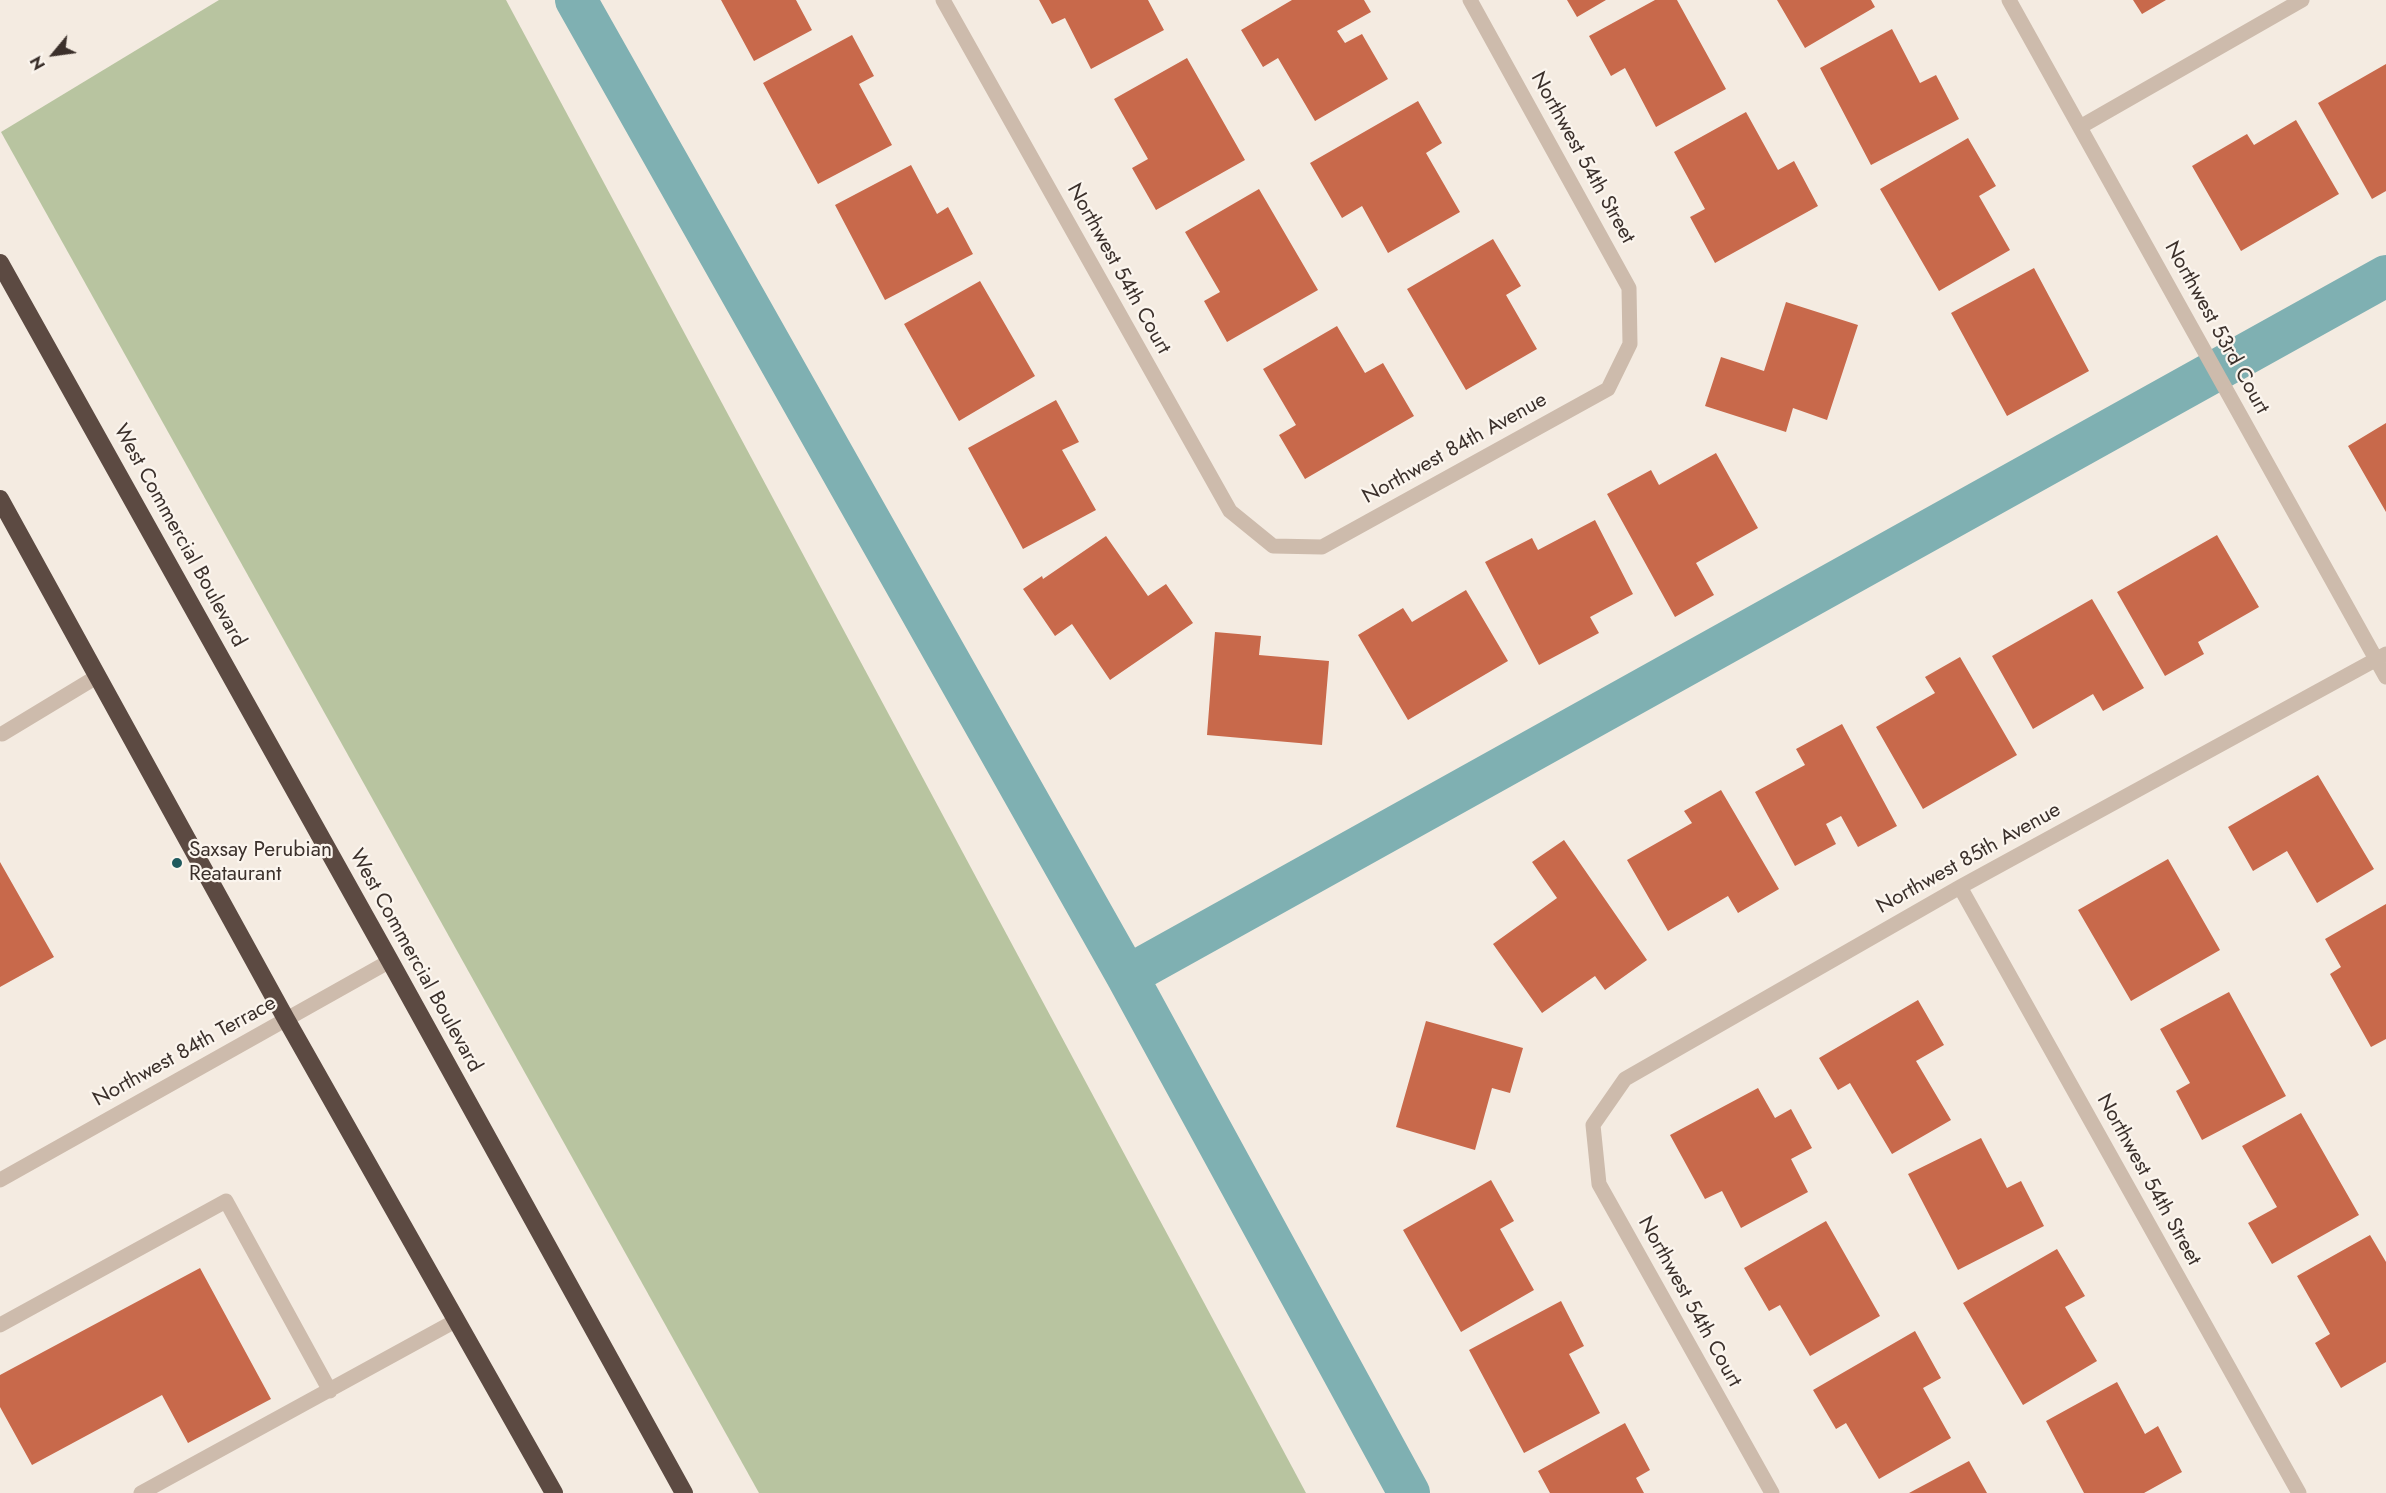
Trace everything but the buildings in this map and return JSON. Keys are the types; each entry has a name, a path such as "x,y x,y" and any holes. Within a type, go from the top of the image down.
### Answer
{"highway":[{"name":"West Commercial Boulevard","path":"0,263 684,1493"},
{"path":"0,499 286,1019 554,1493"}],"street":[{"name":"Northwest 54th Court","path":"943,0 1230,511 1273,546"},
{"name":"Northwest 54th Street","path":"1470,0 1629,288 1630,344"},
{"name":"Northwest 53rd Court","path":"2009,0 2245,423 2381,656 2386,677"},
{"path":"2080,127 2302,0"},
{"name":"Northwest 84th Avenue","path":"1273,546 1322,547 1608,389 1630,344"},
{"name":"Northwest 85th Avenue","path":"1593,1125 1625,1079 1960,886 2381,656"},
{"path":"2,734 98,676"},
{"name":"Northwest 54th Street","path":"1960,886 2299,1493"},
{"name":"Northwest 84th Terrace","path":"0,1180 390,961"},
{"name":"Northwest 54th Court","path":"1593,1125 1599,1184 1772,1493"},
{"path":"0,1325 226,1201 330,1391"},
{"path":"141,1493 457,1320"}],"green space":[{"path":"219,0 506,0 1306,1493 759,1493 1,132"}],"waterway":[{"path":"576,0 1127,976 1409,1493"},
{"path":"1127,976 2386,276"}],"place":[{"name":"Saxsay Perubian Reataurant","path":"177,863"}]}
